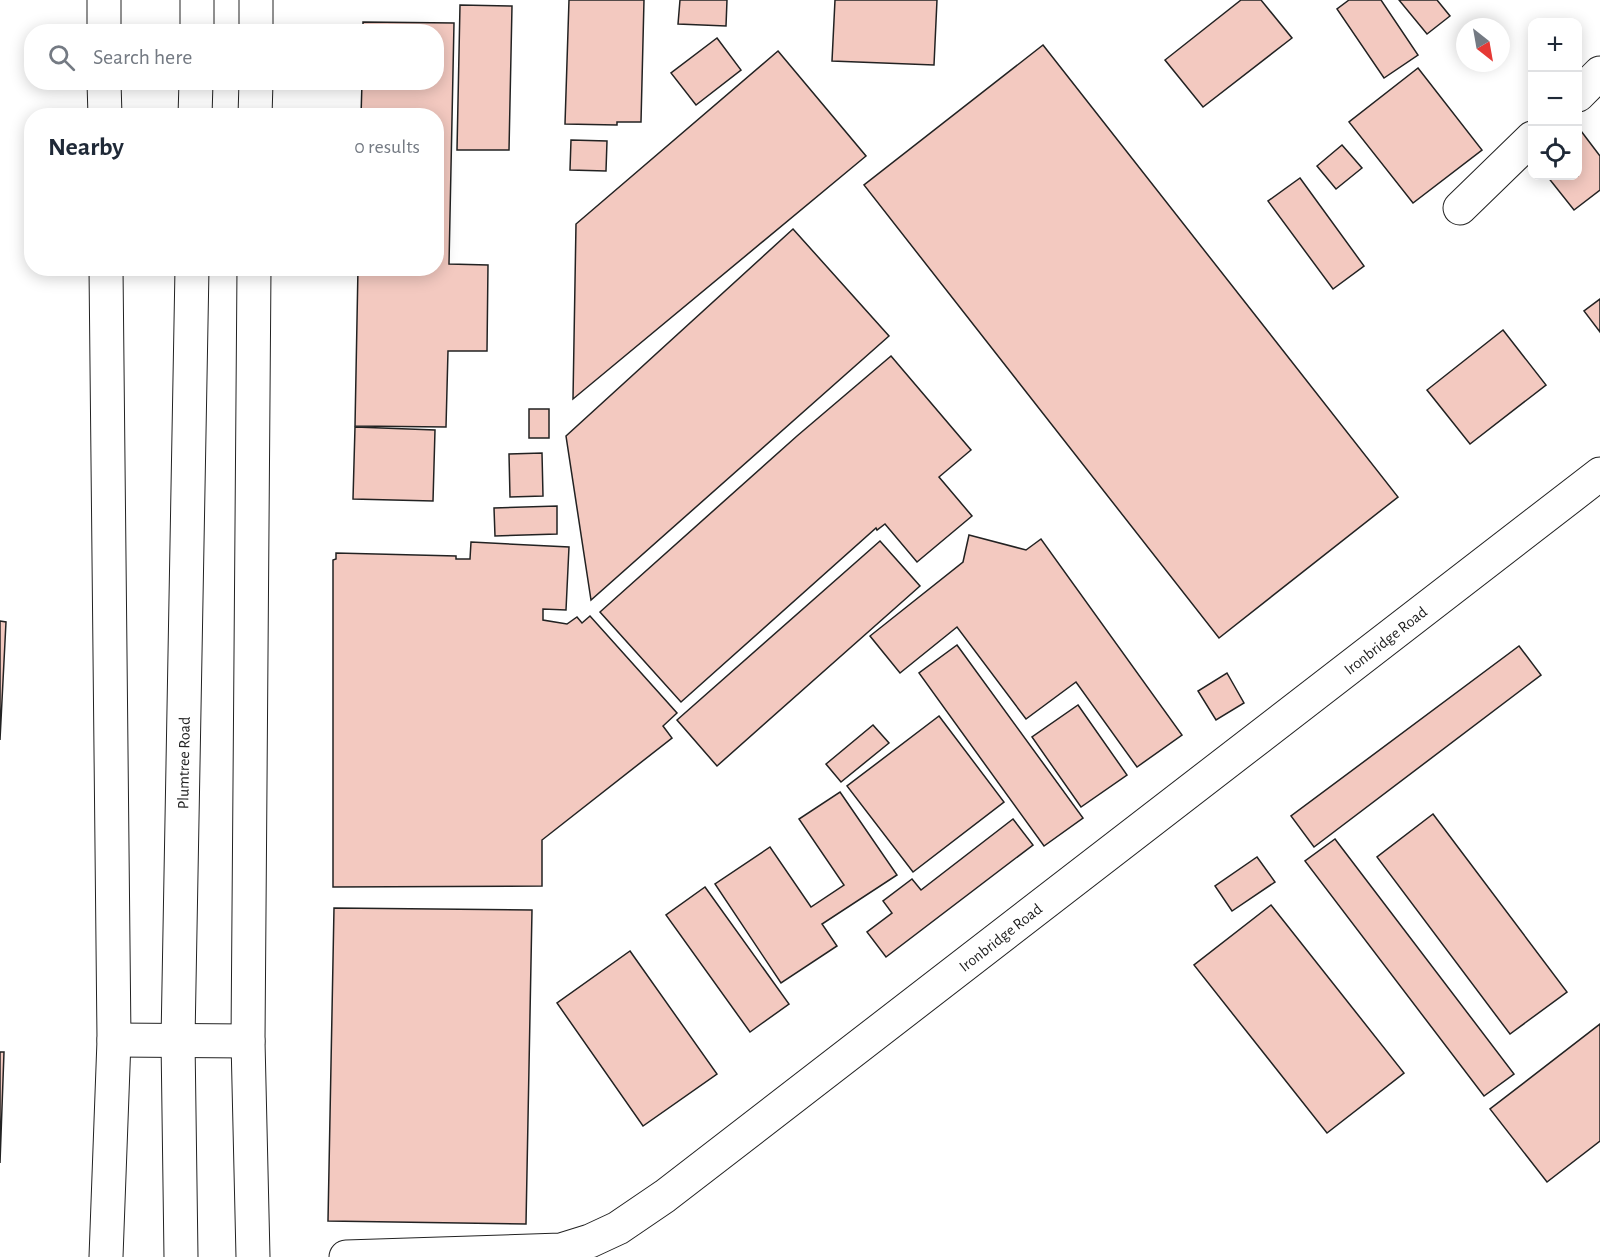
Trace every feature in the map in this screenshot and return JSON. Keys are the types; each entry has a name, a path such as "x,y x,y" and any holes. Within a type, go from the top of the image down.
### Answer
{"main road":[{"path":"104,0 104,24"},
{"path":"196,24 197,0"},
{"path":"256,0 256,24"},
{"path":"1582,91 1600,73"},
{"path":"105,90 105,108"},
{"path":"195,108 196,90"},
{"path":"255,108 256,90"},
{"path":"1460,208 1528,143"},
{"path":"106,276 114,1040 106,1257"},
{"name":"Plumtree Road","path":"181,1257 178,1040 192,276"},
{"path":"253,1257 248,1041 254,276"},
{"name":"Ironbridge Road","path":"346,1257 561,1250 590,1241 618,1228 674,1189 1600,474"},
{"path":"114,1040 248,1041"}],"building":[{"path":"569,0 644,0 641,122 617,122 617,125 565,124"},
{"path":"680,0 727,0 726,26 678,24"},
{"path":"835,0 937,0 934,65 832,61"},
{"path":"1241,0 1261,0 1292,38 1203,107 1165,60"},
{"path":"1349,0 1381,0 1418,55 1384,78 1337,9"},
{"path":"1399,0 1437,0 1450,16 1427,34"},
{"path":"460,5 512,6 509,150 457,150"},
{"path":"363,22 454,23 449,264 488,265 487,351 448,351 446,427 355,426 358,276 444,276 444,108 361,108 362,90 444,90 444,24 363,24"},
{"path":"717,38 741,70 696,105 671,73"},
{"path":"1043,45 1398,497 1219,638 864,185"},
{"path":"778,51 866,156 573,399 576,224"},
{"path":"1418,68 1482,150 1413,203 1349,122"},
{"path":"1582,132 1600,156 1600,190 1574,210 1550,180 1582,180"},
{"path":"571,140 607,141 606,171 570,170"},
{"path":"1342,145 1362,168 1336,189 1317,166"},
{"path":"1300,178 1364,266 1333,289 1268,201"},
{"path":"793,229 889,336 591,600 566,436"},
{"path":"1600,299 1600,332 1584,311"},
{"path":"1503,330 1546,385 1470,444 1427,390"},
{"path":"891,356 971,450 939,477 972,516 917,562 885,524 877,530 876,528 681,702 600,612 797,436"},
{"path":"529,409 549,409 549,438 529,438"},
{"path":"355,427 435,430 433,501 353,499"},
{"path":"542,453 543,496 510,497 509,454"},
{"path":"557,506 557,534 495,536 494,508"},
{"path":"969,535 1026,550 1041,539 1182,735 1137,767 1076,682 1026,719 957,627 900,673 870,636 963,562"},
{"path":"880,541 920,586 717,766 677,720"},
{"path":"471,542 569,547 566,610 543,609 543,620 567,624 577,617 582,623 590,616 677,713 663,726 672,738 542,840 542,886 333,887 333,560 336,559 336,553 456,556 456,559 470,559"},
{"path":"0,621 6,622 0,740"},
{"path":"957,645 1083,818 1044,846 919,673"},
{"path":"1519,646 1541,675 1314,847 1291,816"},
{"path":"1227,673 1244,703 1216,720 1198,691"},
{"path":"1078,705 1127,775 1081,807 1032,737"},
{"path":"939,716 1004,802 913,872 847,786"},
{"path":"873,725 889,743 841,782 826,764"},
{"path":"840,792 897,875 822,924 837,946 781,983 715,884 770,847 811,907 844,885 799,819"},
{"path":"1433,814 1567,992 1510,1034 1377,857"},
{"path":"1013,819 1033,845 886,957 867,932 892,913 883,901 912,879 921,890"},
{"path":"1335,839 1514,1074 1484,1096 1305,861"},
{"path":"1257,857 1275,882 1232,911 1215,886"},
{"path":"705,887 789,1004 750,1032 666,915"},
{"path":"1271,905 1404,1073 1327,1133 1194,965"},
{"path":"334,908 532,910 526,1224 328,1221"},
{"path":"630,951 717,1074 643,1126 557,1003"},
{"path":"1600,1024 1600,1141 1547,1182 1490,1109"},
{"path":"0,1052 4,1052 0,1163"}]}
